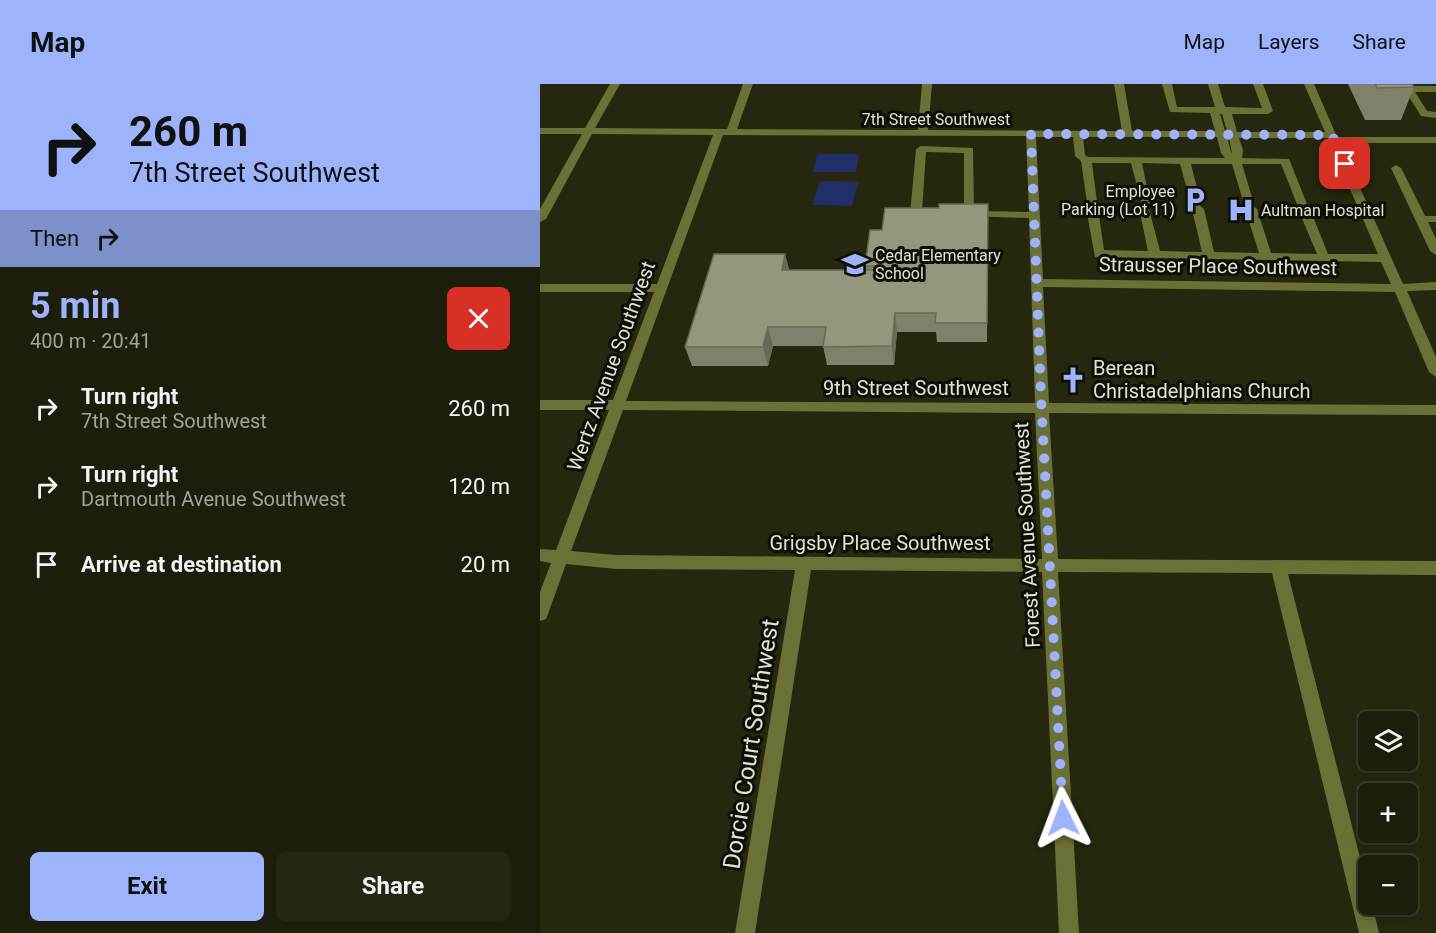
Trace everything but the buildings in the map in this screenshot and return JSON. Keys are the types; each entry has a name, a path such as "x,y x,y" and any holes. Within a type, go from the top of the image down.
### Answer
{"street":[{"path":"540,219 615,84"},
{"name":"Wertz Avenue Southwest","path":"540,614 660,288 748,84"},
{"path":"923,134 927,84"},
{"path":"1119,84 1128,134"},
{"path":"1167,84 1173,110 1268,111 1258,84"},
{"path":"1213,84 1220,110 1221,134 1226,153 1236,161"},
{"path":"1309,84 1436,372"},
{"path":"1436,89 1409,89 1424,114 1436,115"},
{"path":"1220,110 1234,134 1238,150 1236,161 1266,257"},
{"name":"7th Street Southwest","path":"540,131 1234,134 1436,140"},
{"name":"Forest Avenue Southwest","path":"1031,134 1042,409 1069,933"},
{"path":"1078,134 1080,156 1086,160 1285,161 1322,253"},
{"path":"958,214 969,150 921,149 916,214 1034,215"},
{"path":"1086,160 1099,255 1266,257 1322,253 1384,254"},
{"path":"1136,160 1155,255"},
{"path":"1185,161 1209,256"},
{"path":"1396,168 1436,251"},
{"path":"1420,219 1436,219"},
{"name":"Strausser Place Southwest","path":"1037,283 1399,288"},
{"path":"1399,288 1436,286"},
{"path":"540,288 660,288"},
{"path":"1399,288 1423,294 1436,294"},
{"name":"9th Street Southwest","path":"540,405 1436,410"},
{"name":"Grigsby Place Southwest","path":"540,555 616,562 1436,568"},
{"name":"Dorcie Court Southwest","path":"745,933 804,563"},
{"path":"1278,567 1369,933"}],"shaded area":[{"path":"817,154 859,154 856,172 813,172"},
{"path":"820,181 858,182 852,206 812,205"}],"place":[{"name":"Employee Parking (Lot 11)","path":"1195,200"},
{"name":"Aultman Hospital","path":"1241,210"},
{"name":"Cedar Elementary School","path":"855,264"},
{"name":"Berean Christadelphians Church","path":"1073,380"}],"route":[{"path":"1063,818 1041,397 1031,134 1332,135 1345,164"}]}
